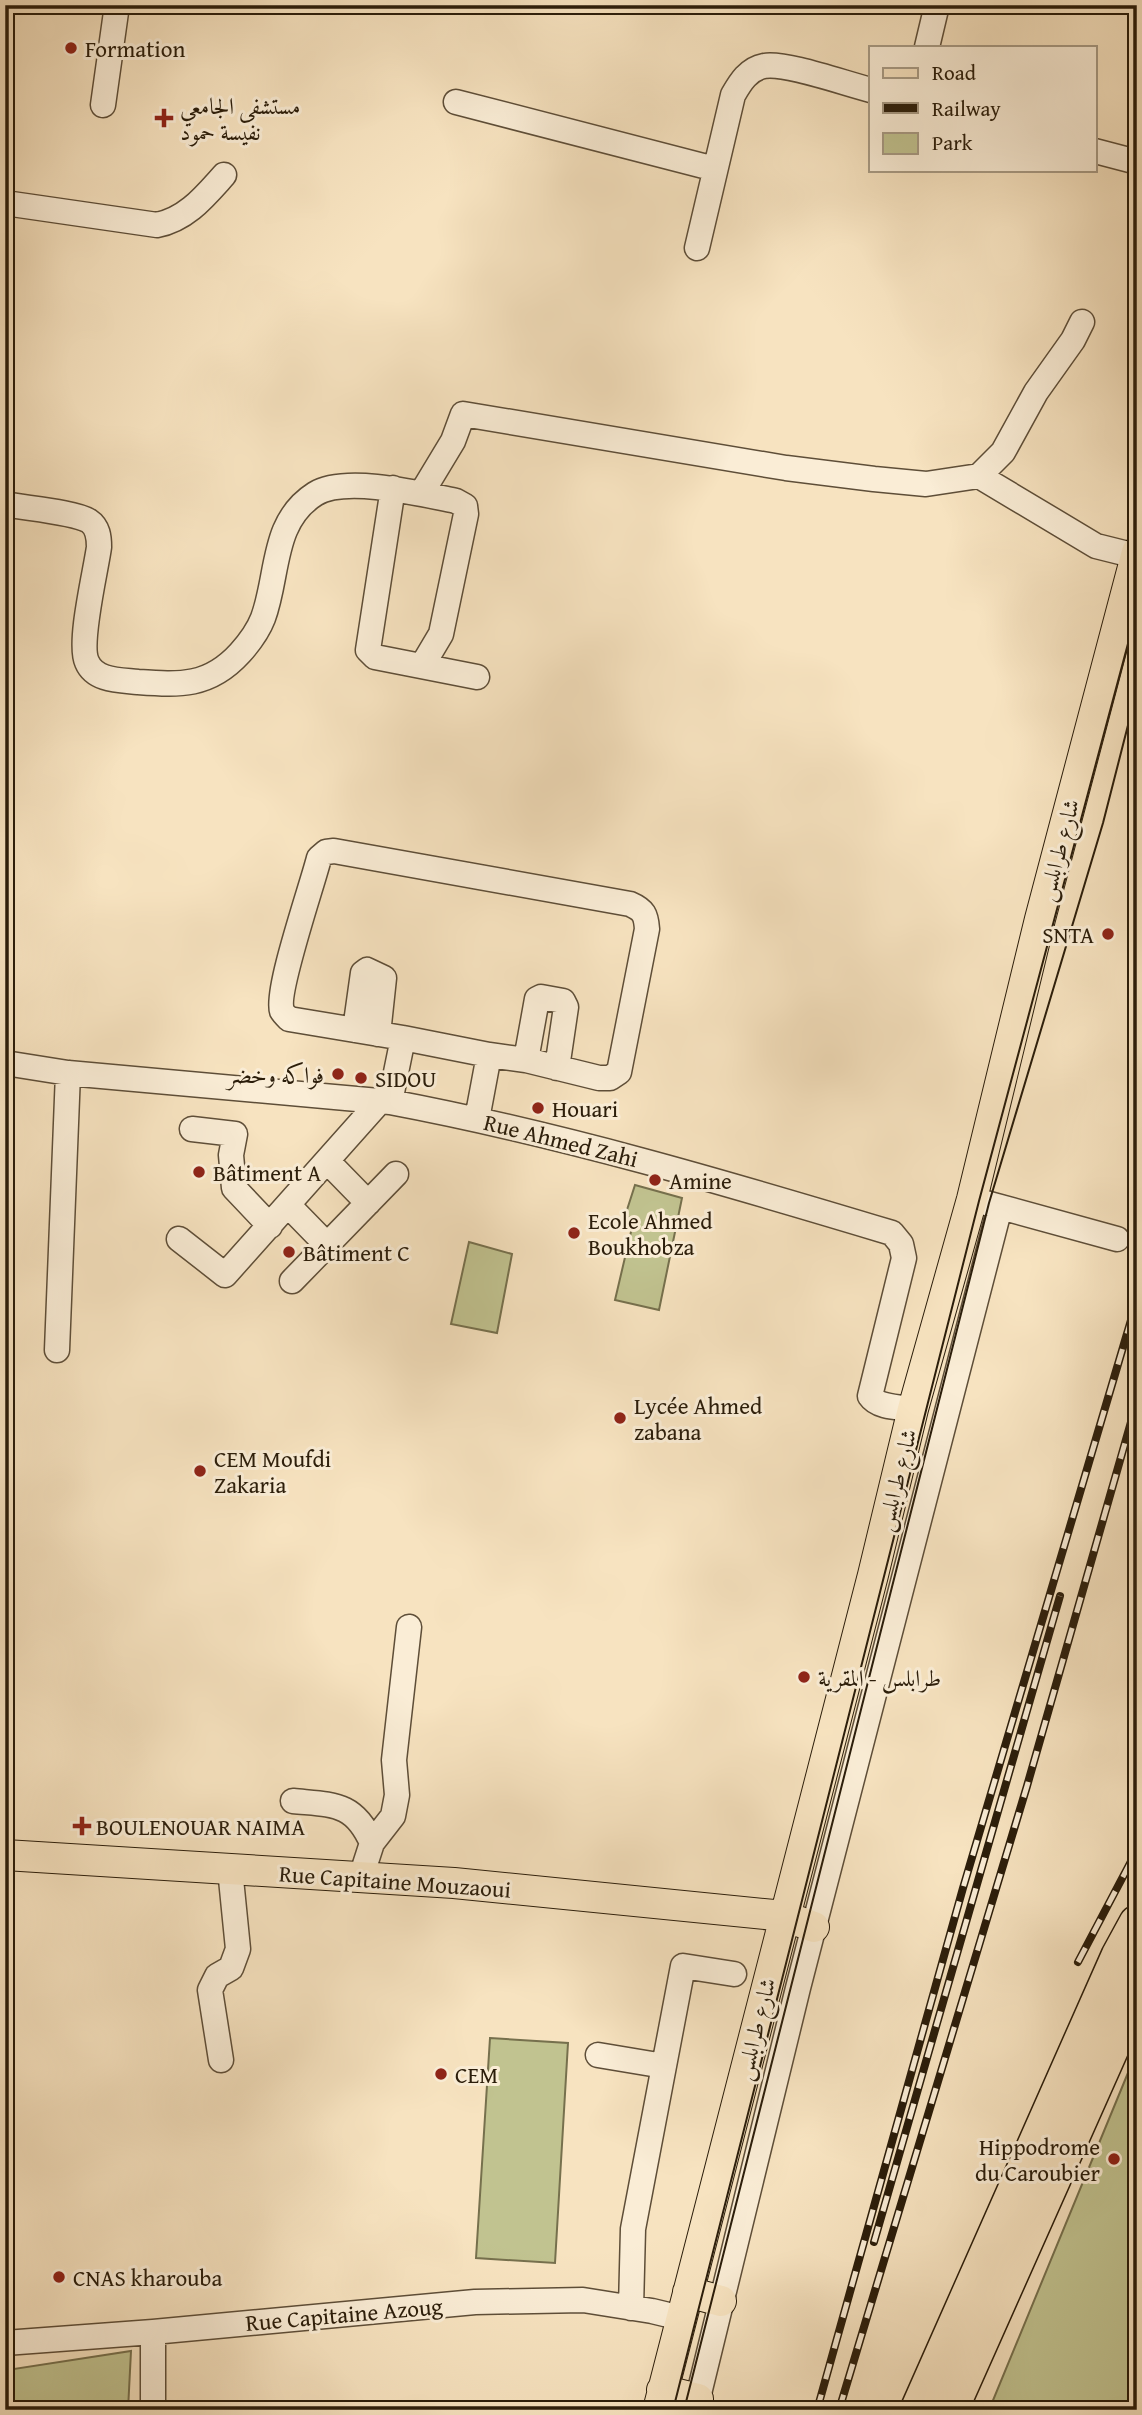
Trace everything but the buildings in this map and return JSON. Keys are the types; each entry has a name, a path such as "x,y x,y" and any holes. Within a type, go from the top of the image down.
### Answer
{"highway":[{"path":"918,2410 1113,1969 1137,1923"},
{"path":"950,2410 1137,1990"}],"main road":[{"name":"شارع طرابلس","path":"660,2400 914,1409 986,1203 1040,919 1136,554"},
{"name":"Rue Capitaine Mouzaoui","path":"5,1855 454,1883 784,1916 814,1927"},
{"path":"684,2305 721,2301"},
{"path":"660,2400 696,2404"}],"street":[{"path":"103,105 117,5"},
{"path":"927,46 937,5"},
{"path":"697,248 733,95 741,80 765,65 869,89"},
{"path":"456,103 715,169"},
{"path":"1096,151 1137,162"},
{"path":"5,203 157,225 173,222 199,203 224,175"},
{"path":"421,494 453,440 463,414 786,468 874,479 926,484 979,475 1003,452 1036,392 1073,340 1082,322"},
{"path":"979,475 1096,546 1136,554"},
{"path":"5,504 76,516 88,521 95,528 99,536 99,547 84,643 86,660 92,671 107,679 173,685 192,683 214,674 232,661 250,641 263,617 281,538 294,513 316,494 339,487 393,488 456,501 465,506 466,514 441,634 422,666"},
{"path":"393,488 368,650 375,657 477,677"},
{"path":"334,851 630,904 641,908 646,916 647,929 619,1072 610,1078 403,1038 289,1019 282,1012 281,1003 291,953 319,858 326,852 334,851"},
{"path":"526,1060 537,999 541,997 563,1002 566,1007 557,1068"},
{"path":"179,1239 225,1275 385,1101 403,1038"},
{"path":"477,1119 489,1055"},
{"name":"Rue Ahmed Zahi","path":"5,1063 68,1073 385,1101 477,1119 697,1174 892,1233 901,1244 904,1258 870,1396 884,1405 914,1409"},
{"path":"57,1350 68,1073"},
{"path":"192,1129 235,1134 231,1155 234,1188 270,1226"},
{"path":"328,1162 368,1203"},
{"path":"292,1281 396,1174"},
{"path":"696,2404 814,1927 986,1203 1117,1239"},
{"path":"288,1205 327,1245"},
{"path":"362,1877 372,1843 393,1816 397,1794 394,1760 409,1627"},
{"path":"293,1801 340,1806 365,1827 372,1843"},
{"path":"220,2060 210,1990 217,1976 231,1968 238,1949 230,1869"},
{"path":"631,2308 633,2229 683,1966 734,1974"},
{"path":"598,2055 664,2066"},
{"name":"Rue Capitaine Azoug","path":"5,2343 475,2302 583,2300 631,2308 684,2305"},
{"path":"153,2332 153,2410"}],"green space":[{"path":"635,1185 682,1198 659,1310 615,1300 634,1219 625,1216"},
{"path":"469,1242 512,1254 497,1333 451,1324"},
{"path":"490,2038 568,2043 555,2263 476,2258"},
{"name":"Hippodrome du Caroubier","path":"1137,2051 1137,2410 989,2410"},
{"path":"131,2351 128,2410 5,2410 7,2370"}],"tram line":[{"path":"673,2410 979,1201 1137,610"},
{"path":"684,2410 989,1203 1103,823 1137,690"}],"railway":[{"path":"817,2410 963,1888 1137,1300"},
{"path":"839,2410 1027,1786 1137,1401"},
{"path":"874,2242 1060,1596"},
{"path":"1078,1962 1137,1850"}],"place":[{"name":"Formation","path":"71,48"},
{"name":"مستشفى الجامعي نفيسة حمود","path":"164,118"},
{"name":"SNTA","path":"1108,934"},
{"name":"فواكه وخضر","path":"338,1074"},
{"name":"SIDOU","path":"361,1078"},
{"name":"Houari","path":"538,1108"},
{"name":"Bâtiment A","path":"199,1172"},
{"name":"Amine","path":"655,1180"},
{"name":"Ecole Ahmed Boukhobza","path":"574,1233"},
{"name":"Bâtiment C","path":"289,1252"},
{"name":"Lycée Ahmed zabana","path":"620,1418"},
{"name":"CEM Moufdi Zakaria","path":"200,1471"},
{"name":"طرابلس - المقرية","path":"804,1677"},
{"name":"BOULENOUAR NAIMA","path":"82,1826"},
{"name":"CEM","path":"441,2074"},
{"name":"Hippodrome du Caroubier","path":"1114,2159"},
{"name":"CNAS kharouba","path":"59,2277"}]}
